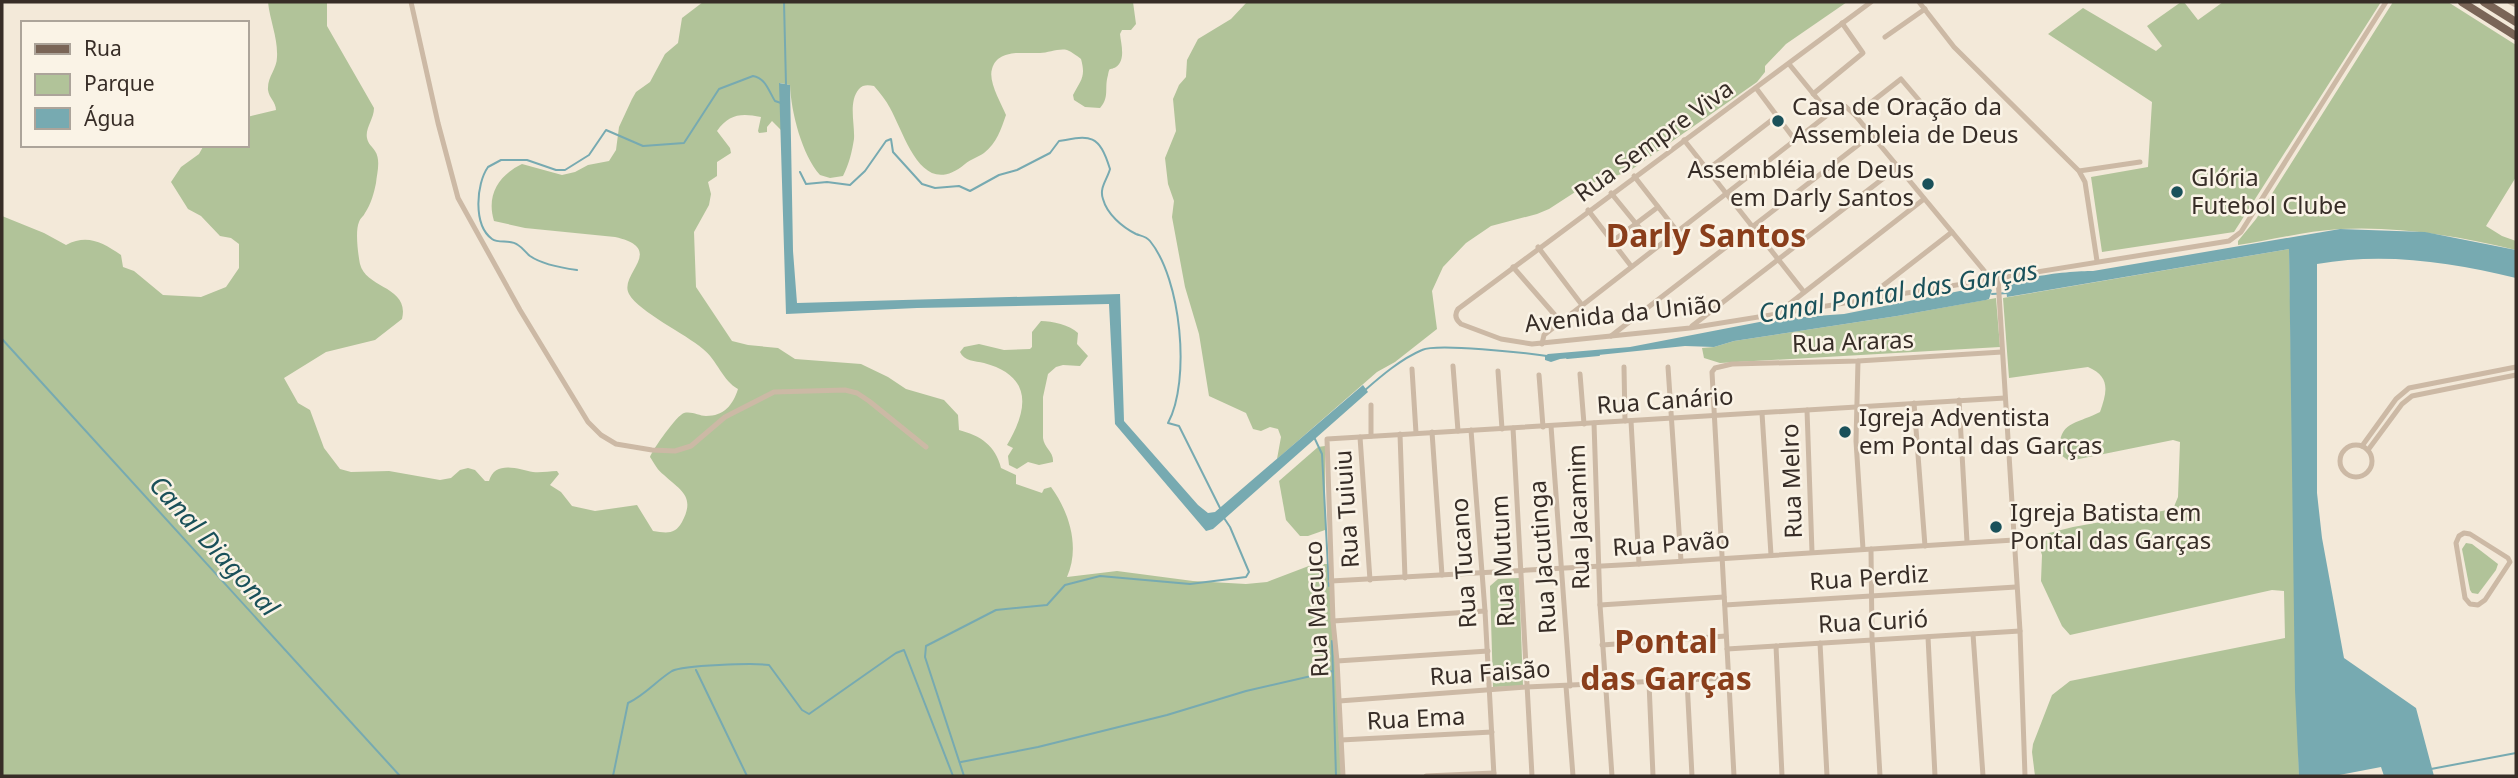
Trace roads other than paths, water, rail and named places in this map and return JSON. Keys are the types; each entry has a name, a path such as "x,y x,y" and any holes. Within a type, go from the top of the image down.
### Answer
{"main road":[{"path":"2462,2 2516,36"},
{"path":"2484,2 2516,22"}],"street":[{"path":"411,2 458,198 520,310 589,422 601,435 624,446 675,451 691,446 725,417 774,392 845,390 857,393 869,401 926,447"},
{"name":"Rua Sempre Viva","path":"1458,309 1871,2"},
{"path":"1919,2 1939,29 2080,172 2085,182 2096,261"},
{"name":"Avenida da União","path":"1458,309 1456,318 1461,324 1501,340 1542,344 1690,328 2224,242 2239,235 2386,2"},
{"path":"2510,2 2516,5"},
{"path":"1885,37 1924,9"},
{"path":"1813,94 1863,53 1842,23"},
{"path":"1789,64 1829,113"},
{"path":"1855,115 1901,79 1930,113"},
{"path":"1756,88 1795,140"},
{"path":"1542,344 1544,335 1829,113 1842,106 1855,115 1999,286 2020,631 2025,776"},
{"path":"1707,170 1777,117"},
{"path":"1608,338 1871,135"},
{"path":"1684,140 1804,292"},
{"path":"2080,172 2140,162"},
{"path":"1690,328 1898,167"},
{"path":"1634,176 1677,232"},
{"path":"1611,193 1655,247"},
{"path":"1777,314 1924,199"},
{"path":"1613,242 1658,206"},
{"path":"1588,210 1631,266"},
{"path":"1864,299 1952,232"},
{"path":"1538,247 1582,305"},
{"path":"1513,267 1561,322"},
{"name":"Rua Araras","path":"1714,415 1711,376 1715,368 1732,364 1858,361 2002,352"},
{"path":"1858,361 1856,441 1863,549"},
{"path":"1453,366 1458,431"},
{"path":"1624,367 1639,564"},
{"path":"1668,367 1681,561"},
{"path":"2362,446 2396,399 2409,388 2516,367"},
{"path":"1412,369 1416,433"},
{"path":"1498,371 1502,429"},
{"path":"1580,374 1584,424"},
{"path":"1539,375 1543,427"},
{"path":"2368,450 2399,407 2412,396 2516,375"},
{"name":"Rua Canário","path":"1327,439 2005,398"},
{"path":"1959,400 1967,542"},
{"path":"1914,403 1925,545"},
{"path":"1371,405 1371,436"},
{"name":"Rua Melro","path":"1807,410 1812,552"},
{"path":"1762,413 1772,555"},
{"path":"1714,415 1734,776"},
{"name":"Rua Jacamim","path":"1594,423 1602,645 1612,776"},
{"name":"Rua Jacutinga","path":"1551,426 1573,776"},
{"name":"Rua Mutum","path":"1513,428 1532,776"},
{"name":"Rua Tucano","path":"1471,430 1488,651 1494,774"},
{"path":"1432,432 1442,575"},
{"path":"1399,434 1405,578"},
{"name":"Rua Tuiuiu","path":"1360,437 1370,580"},
{"name":"Rua Macuco","path":"1327,439 1331,581 1343,776"},
{"path":"2351,446 2362,446 2368,450 2373,460 2370,470 2362,477 2349,476 2340,465 2341,455 2351,446"},
{"path":"2462,534 2470,534 2508,558 2513,565 2484,602 2470,604 2465,598 2456,540 2462,534"},
{"name":"Rua Pavão","path":"1331,581 2014,540"},
{"path":"1871,549 1872,639 1880,776"},
{"path":"2508,558 2516,557"},
{"name":"Rua Perdiz","path":"1724,605 2016,587"},
{"path":"1600,605 1724,597"},
{"path":"1333,621 1485,611"},
{"name":"Rua Curió","path":"1727,649 2020,631"},
{"path":"1973,634 1983,776"},
{"path":"1602,645 1726,636"},
{"path":"1928,637 1935,776"},
{"path":"1820,643 1827,776"},
{"path":"1776,646 1782,776"},
{"path":"1337,661 1488,651"},
{"name":"Rua Faisão","path":"1339,701 1526,687 1728,678"},
{"path":"1687,681 1692,776"},
{"path":"1649,683 1653,776"},
{"name":"Rua Ema","path":"1341,740 1492,732"},
{"path":"1426,776 1494,774"}],"water":[{"path":"779,83 790,85 793,251 797,303 1120,294 1124,421 1208,513 1215,512 1363,385 1368,392 1213,529 1206,531 1115,424 1109,304 786,314"},
{"path":"2340,229 2425,232 2516,250 2516,278 2417,260 2342,260 2317,264 2317,493 2322,538 2344,658 2416,708 2434,776 2384,776 2381,767 2334,776 2299,776 2295,690 2289,249 2007,297 2006,289 2012,284 2034,277 2093,271"},
{"path":"1985,286 1992,290 1986,300 1734,341 1714,347 1685,346 1551,362 1545,360 1548,354 1630,347 1775,319 1844,314"}],"waterway":[{"path":"784,2 786,85"},
{"path":"577,270 541,262 515,243 492,239 486,233 478,204 481,183 488,167 501,160 527,160 556,170 565,170 589,155 606,130 643,146 684,143 719,89 753,76 761,79 775,101 781,103"},
{"path":"800,172 806,184 827,182 850,185 865,171 886,141 891,139 893,152 922,184 935,188 959,186 970,191 1050,153 1059,141 1086,138 1097,143 1110,169 1102,191 1105,205 1120,224 1150,241 1161,258 1169,279 1175,304 1181,357 1175,404 1168,423 1179,426 1220,508"},
{"name":"Canal Pontal das Garças","path":"1992,294 2008,293"},
{"name":"Canal Diagonal","path":"2,339 400,776"},
{"name":"Canal Pontal das Garças","path":"1364,391 1406,358 1431,348 1482,349 1547,356"},
{"name":"Canal Pontal das Garças","path":"1567,358 1599,355"},
{"path":"1314,437 1322,454 1329,586"},
{"path":"964,776 925,657 926,646 996,610 1047,605 1065,585 1100,576 1190,584 1246,577 1249,572 1224,518"},
{"path":"1332,641 1336,776"},
{"path":"613,776 628,703 672,671 735,664 769,665 802,710 809,714 904,650 953,776"},
{"path":"696,670 747,776"},
{"path":"961,762 1038,747 1167,715 1246,691 1333,671"},
{"path":"2431,769 2516,753"}],"place":[{"name":"Casa de Oração da Assembleia de Deus","path":"1778,121"},
{"name":"Assembléia de Deus em Darly Santos","path":"1928,184"},
{"name":"Glória Futebol Clube","path":"2177,192"},
{"name":"Igreja Adventista em Pontal das Garças","path":"1845,432"},
{"name":"Igreja Batista em Pontal das Garças","path":"1996,527"}],"district":[{"name":"Darly Santos","path":"1706,236"},
{"name":"Pontal das Garças","path":"1666,660"}]}
